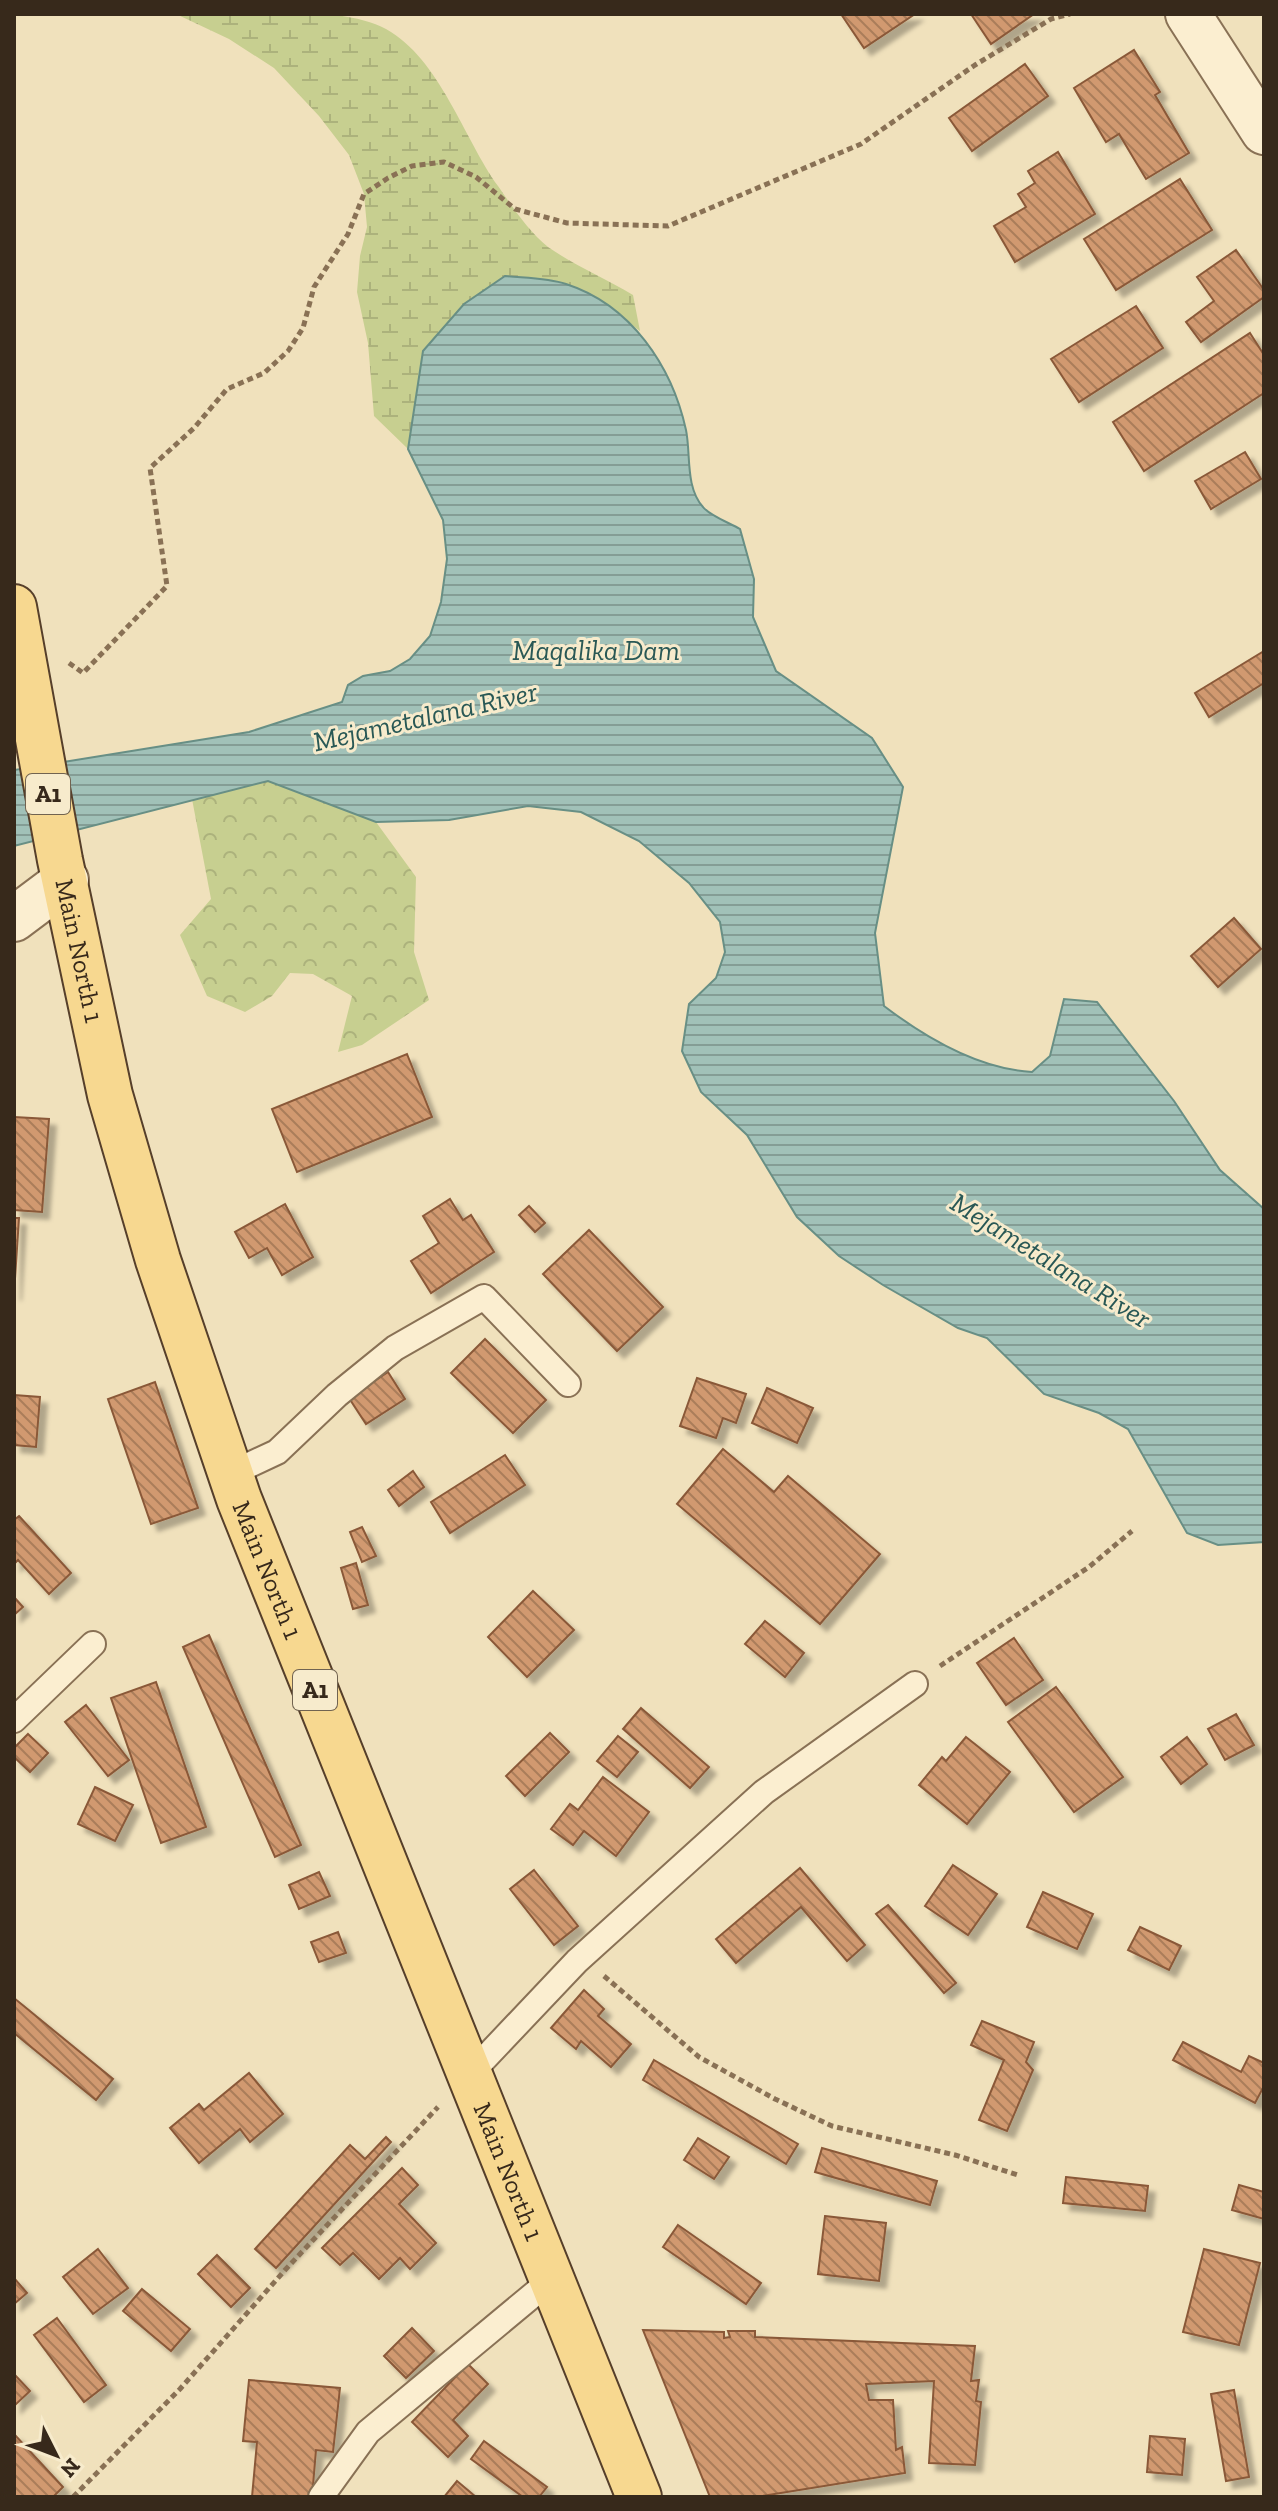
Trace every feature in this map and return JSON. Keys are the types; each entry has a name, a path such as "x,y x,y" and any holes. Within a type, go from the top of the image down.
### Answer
{"main road":[{"name":"Main North 1","path":"16,622 110,1095 158,1260 230,1474 639,2497"}],"street":[{"path":"1188,14 1264,132"},
{"path":"14,919 63,870"}],"lane":[{"path":"230,1474 277,1452 337,1395 395,1348 484,1297 568,1384"},
{"path":"14,1720 93,1644"},
{"path":"469,2075 577,1961 764,1792 915,1684"},
{"path":"321,2497 368,2432 551,2280"}],"path":[{"path":"16,622 44,639 83,673 131,619 167,586 150,468 194,428 227,389 264,373 288,351 303,328 314,287 348,234 364,194 388,178 412,166 444,162 476,177 515,209 567,223 668,226 861,144 975,65 1051,19 1070,14"},
{"path":"915,1684 982,1635 1089,1567 1132,1531"},
{"path":"577,1961 597,1971 699,2057 775,2099 832,2126 955,2155 1018,2175"},
{"path":"73,2497 180,2389 285,2270 469,2075"}],"green space":[{"path":"313,13 366,21 386,29 405,42 436,79 486,167 527,226 558,254 633,295 640,331 596,298 423,351 408,449 374,416 368,343 357,292 360,256 367,227 364,194 349,155 319,116 274,68 229,39 176,14"},
{"path":"269,781 376,822 416,877 414,952 429,1000 362,1045 338,1052 352,996 313,974 290,973 272,996 245,1012 207,996 180,935 211,899 192,799"}],"water":[{"name":"Maqalika Dam","path":"505,276 559,282 589,294 610,307 645,341 659,361 679,406 697,499 710,513 740,529 754,579 753,617 776,671 872,738 903,787 875,933 884,1006 954,1050 992,1065 1032,1072 1050,1056 1064,999 1097,1002 1174,1101 1220,1170 1264,1209 1264,1542 1218,1545 1187,1533 1128,1429 1099,1413 1044,1394 987,1338 958,1328 883,1285 839,1256 797,1217 747,1135 701,1092 682,1051 689,1004 716,978 725,952 720,922 689,883 639,841 581,812 528,806 449,820 376,822 268,781 14,846 14,770 249,732 342,702 348,685 363,676 390,671 410,659 430,636 441,602 447,559 443,520 408,449 423,351 464,304"}],"building":[{"path":"841,14 915,14 864,48"},
{"path":"971,14 1034,14 991,44"},
{"path":"1134,50 1160,92 1155,95 1189,153 1146,179 1119,134 1106,142 1074,88"},
{"path":"1025,64 1048,96 972,151 949,118"},
{"path":"1058,152 1095,214 1015,262 994,226 1026,207 1018,194 1035,183 1028,171"},
{"path":"1180,179 1212,230 1116,290 1084,239"},
{"path":"1236,250 1264,290 1264,297 1201,342 1186,322 1214,301 1197,277"},
{"path":"1136,306 1163,348 1079,402 1051,359"},
{"path":"1250,333 1264,355 1264,393 1144,471 1113,422"},
{"path":"1245,452 1261,479 1211,509 1195,481"},
{"path":"1264,651 1264,683 1209,717 1195,693"},
{"path":"1234,918 1261,949 1218,987 1191,956"},
{"path":"407,1054 432,1117 297,1172 272,1109"},
{"path":"14,1117 49,1119 42,1212 14,1210"},
{"path":"450,1199 463,1220 471,1215 494,1252 431,1293 411,1261 439,1243 423,1216"},
{"path":"285,1204 313,1257 282,1275 267,1248 249,1258 235,1232"},
{"path":"529,1206 545,1223 535,1232 519,1215"},
{"path":"14,1218 19,1218 14,1294"},
{"path":"589,1230 663,1307 617,1351 543,1274"},
{"path":"485,1339 546,1400 513,1433 451,1373"},
{"path":"388,1372 405,1399 366,1424 349,1398"},
{"path":"697,1378 746,1394 736,1423 723,1418 716,1438 680,1426"},
{"path":"155,1382 198,1508 151,1524 108,1399"},
{"path":"767,1388 813,1408 797,1443 752,1423"},
{"path":"14,1395 40,1397 36,1447 14,1445"},
{"path":"723,1449 774,1492 788,1476 880,1554 820,1624 677,1504"},
{"path":"505,1455 525,1485 450,1533 431,1502"},
{"path":"413,1471 424,1487 399,1506 388,1490"},
{"path":"19,1516 71,1573 49,1594 18,1560 14,1564 14,1520"},
{"path":"362,1527 376,1556 362,1562 350,1532"},
{"path":"356,1563 368,1605 353,1609 341,1568"},
{"path":"533,1591 574,1630 527,1677 488,1637"},
{"path":"14,1597 23,1607 14,1615"},
{"path":"765,1621 804,1653 785,1677 745,1644"},
{"path":"209,1635 301,1845 275,1857 183,1647"},
{"path":"1014,1638 1043,1680 1006,1705 977,1663"},
{"path":"156,1682 206,1827 161,1843 111,1698"},
{"path":"1056,1687 1123,1777 1074,1812 1008,1722"},
{"path":"86,1705 129,1760 108,1776 65,1722"},
{"path":"641,1708 709,1767 690,1788 623,1729"},
{"path":"1236,1714 1254,1745 1225,1760 1208,1729"},
{"path":"550,1733 569,1752 525,1796 506,1776"},
{"path":"28,1734 48,1753 30,1772 14,1757 14,1748"},
{"path":"618,1736 638,1752 617,1777 597,1761"},
{"path":"966,1737 1010,1772 967,1824 919,1785 942,1757 946,1761"},
{"path":"1187,1737 1207,1764 1181,1784 1161,1757"},
{"path":"603,1777 649,1812 616,1856 584,1831 573,1845 551,1829 570,1804 578,1810"},
{"path":"95,1787 133,1805 115,1841 78,1824"},
{"path":"953,1865 997,1894 968,1935 925,1906"},
{"path":"800,1868 865,1945 847,1961 801,1907 736,1963 716,1939"},
{"path":"534,1870 578,1926 554,1945 510,1889"},
{"path":"319,1872 330,1896 299,1909 289,1885"},
{"path":"1043,1892 1093,1914 1077,1949 1027,1927"},
{"path":"888,1905 956,1983 944,1993 876,1914"},
{"path":"1140,1927 1181,1946 1169,1970 1128,1950"},
{"path":"338,1932 346,1953 319,1962 311,1942"},
{"path":"584,1990 604,2009 598,2016 631,2044 611,2067 581,2041 576,2049 551,2028"},
{"path":"14,1998 113,2079 96,2100 14,2033"},
{"path":"982,2021 1034,2042 1026,2062 1033,2070 1007,2131 979,2120 1004,2060 971,2045"},
{"path":"1183,2042 1241,2072 1249,2056 1264,2063 1264,2086 1255,2103 1173,2060"},
{"path":"654,2060 798,2144 786,2164 643,2080"},
{"path":"249,2073 283,2114 250,2142 240,2129 199,2163 170,2128 199,2104 204,2110"},
{"path":"386,2137 391,2142 276,2268 255,2249 350,2145 365,2159"},
{"path":"698,2138 729,2157 714,2179 684,2160"},
{"path":"822,2148 937,2181 930,2205 815,2172"},
{"path":"402,2168 418,2185 399,2204 436,2243 410,2269 400,2258 379,2279 353,2253 340,2265 322,2248"},
{"path":"1066,2177 1148,2186 1145,2211 1063,2203"},
{"path":"1239,2185 1264,2192 1264,2219 1232,2210"},
{"path":"825,2216 886,2223 879,2281 818,2274"},
{"path":"678,2225 761,2283 746,2304 663,2247"},
{"path":"98,2249 128,2288 93,2314 63,2277"},
{"path":"1204,2249 1260,2263 1239,2345 1183,2332"},
{"path":"217,2255 250,2288 231,2307 198,2274"},
{"path":"14,2278 27,2293 14,2304"},
{"path":"142,2289 190,2329 171,2351 123,2311"},
{"path":"57,2318 106,2385 84,2402 34,2335"},
{"path":"412,2328 434,2351 406,2378 384,2356"},
{"path":"643,2330 724,2332 724,2338 730,2337 728,2331 755,2331 755,2337 975,2346 971,2381 979,2380 976,2401 981,2402 975,2465 929,2463 934,2381 866,2384 869,2400 893,2400 896,2450 902,2447 905,2473 756,2497 710,2497"},
{"path":"468,2364 488,2384 453,2420 468,2436 448,2457 412,2422"},
{"path":"14,2374 30,2391 14,2406"},
{"path":"249,2380 340,2388 333,2452 316,2450 312,2497 252,2497 257,2442 243,2441"},
{"path":"1234,2390 1249,2477 1226,2481 1211,2394"},
{"path":"14,2434 63,2487 53,2497 14,2497"},
{"path":"1150,2436 1185,2439 1182,2475 1147,2472"},
{"path":"484,2441 547,2487 539,2497 523,2497 471,2459"},
{"path":"457,2481 476,2497 444,2497"}],"water label":[{"name":"Mejametalana River","path":"425,716"},
{"name":"Mejametalana River","path":"1051,1260"}]}
